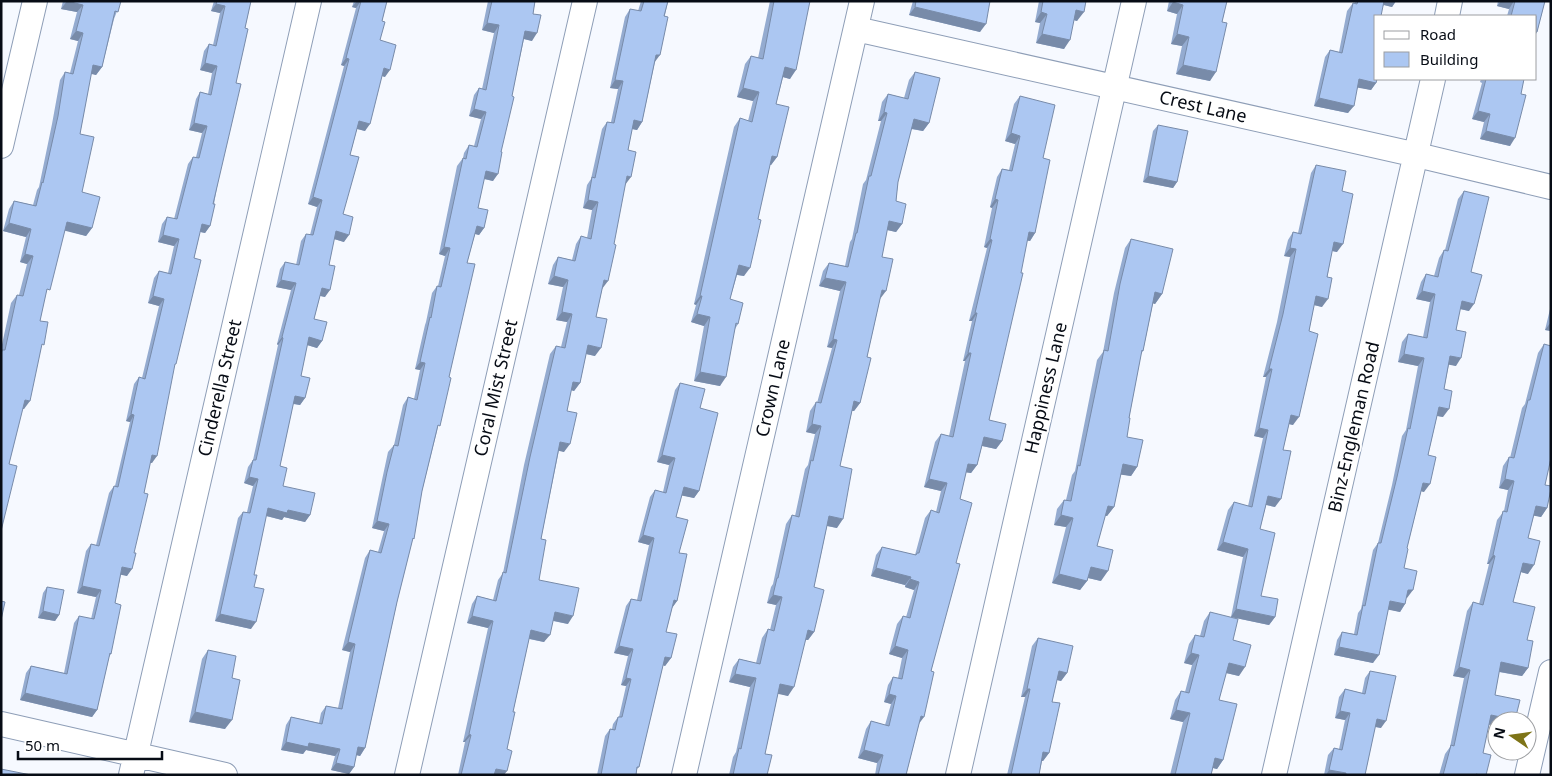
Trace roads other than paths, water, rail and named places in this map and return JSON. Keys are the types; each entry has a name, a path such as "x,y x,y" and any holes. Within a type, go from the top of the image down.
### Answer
{"street":[{"path":"1,146 35,1"},
{"name":"Cinderella Street","path":"134,765 310,1"},
{"name":"Coral Mist Street","path":"407,775 585,1"},
{"name":"Crown Lane","path":"684,775 862,1"},
{"name":"Happiness Lane","path":"958,775 1134,1"},
{"path":"1447,15 1450,1"},
{"name":"Crest Lane","path":"856,29 1115,86 1551,187"},
{"name":"Binz-Engleman Road","path":"1274,775 1433,80"},
{"path":"1527,775 1551,672"},
{"path":"1,724 134,765 225,775"}]}
